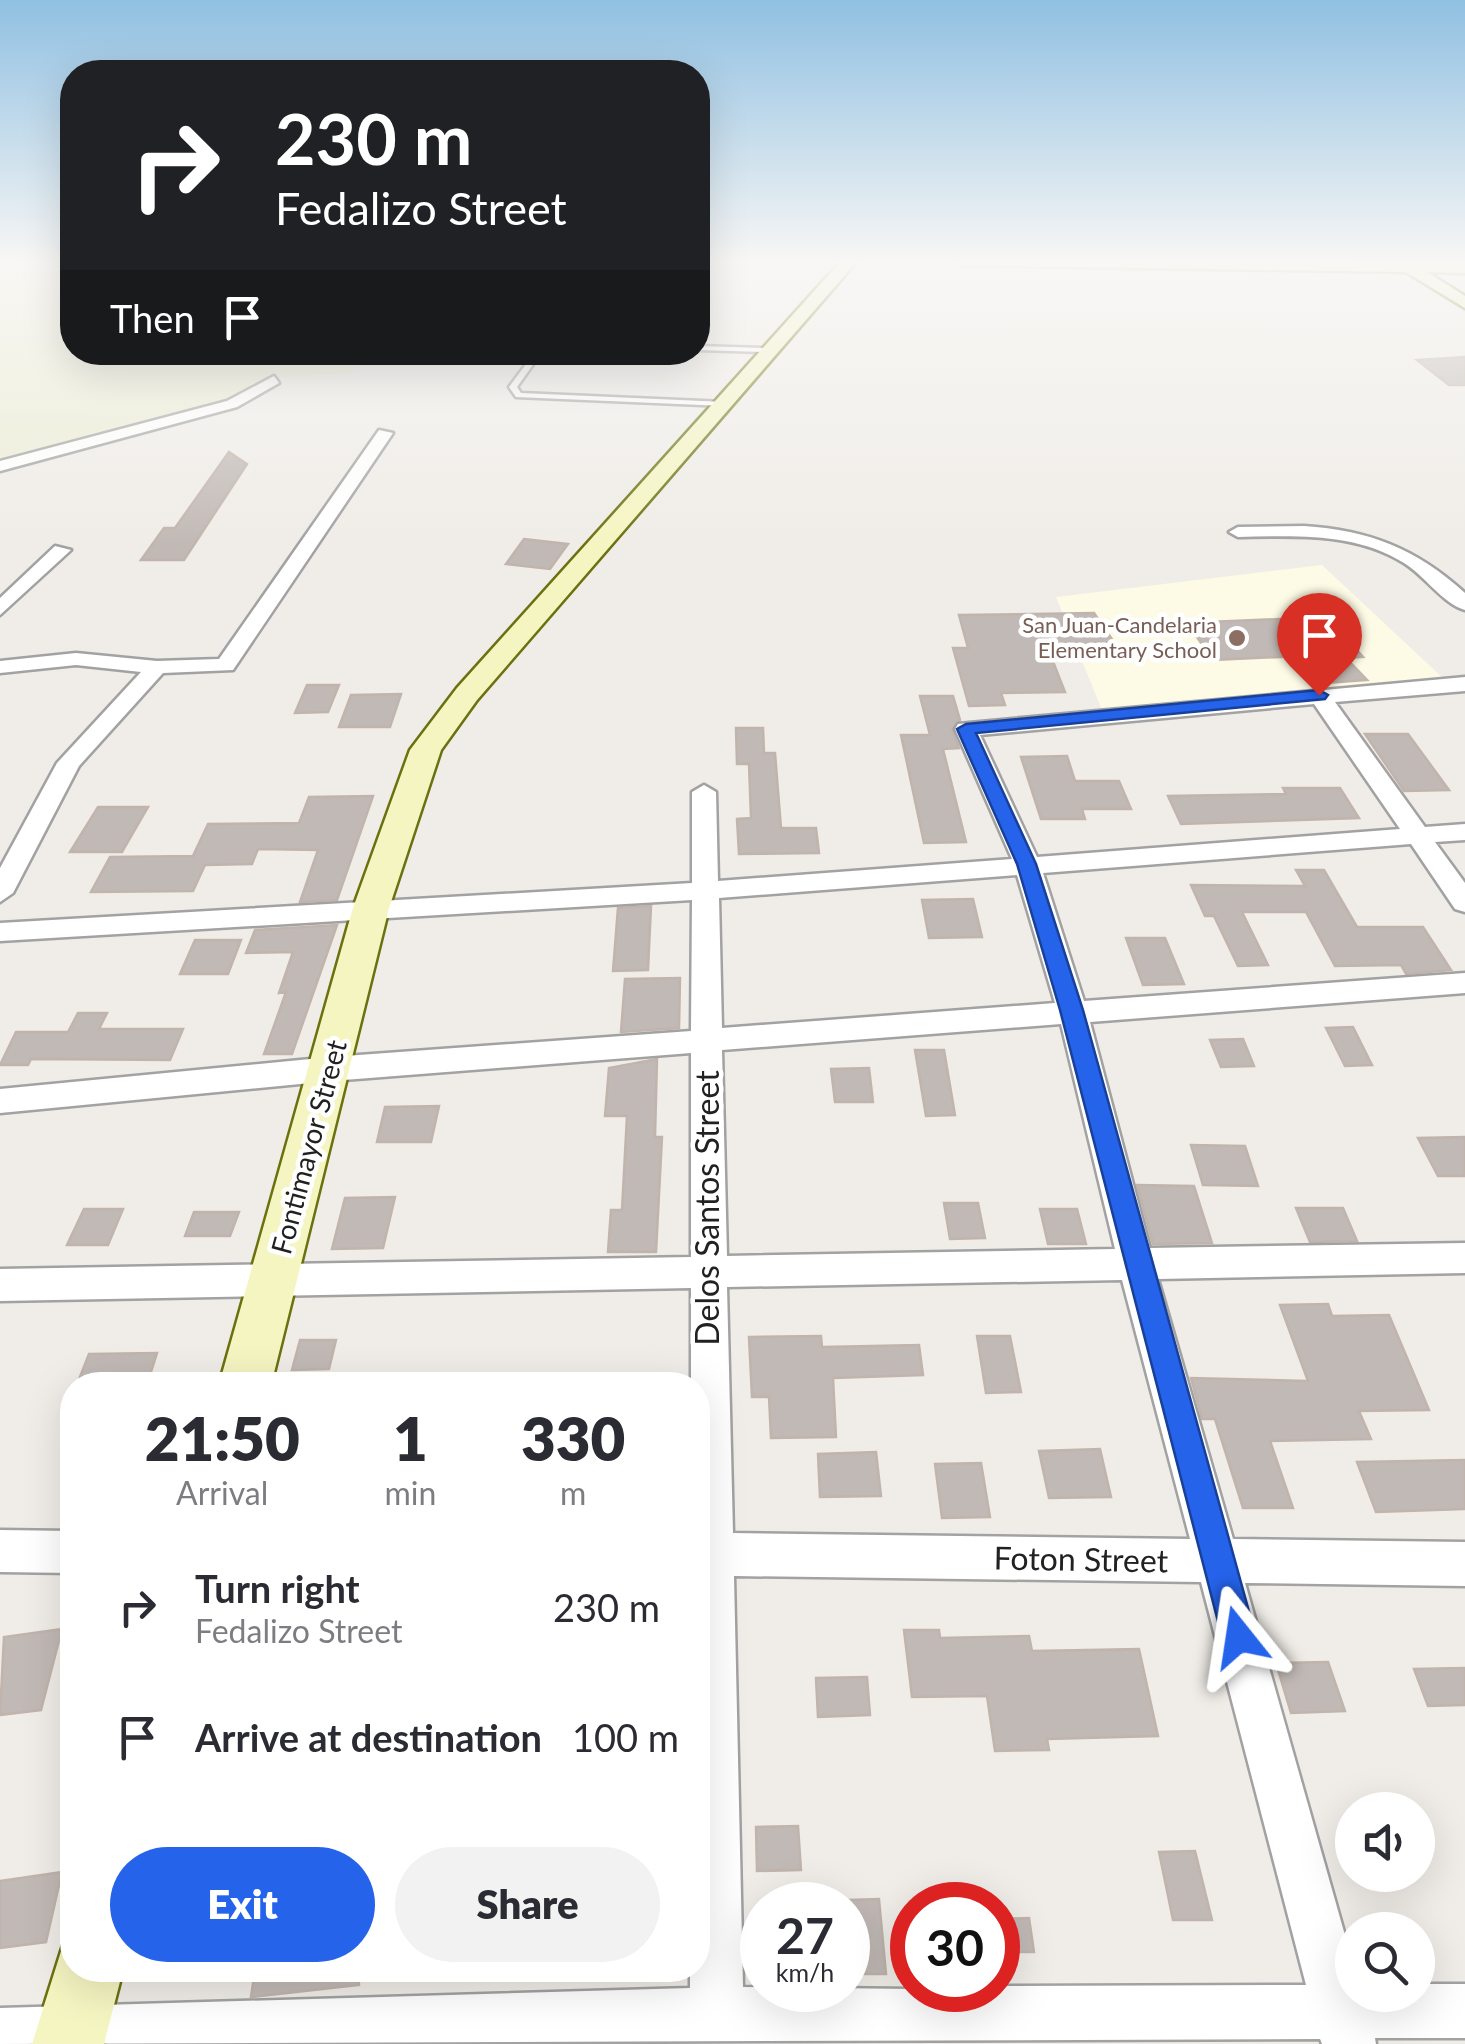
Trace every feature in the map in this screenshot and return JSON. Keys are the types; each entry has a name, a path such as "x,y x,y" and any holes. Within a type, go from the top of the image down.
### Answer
{"street":[{"name":"Fontimayor Street","path":"248,1372 372,908 426,750 468,694 763,355"},
{"path":"0,466 232,404 274,380"},
{"path":"0,667 76,660 157,667 225,665 385,433"},
{"path":"1238,532 1331,529 1366,536 1413,562 1465,604"},
{"path":"0,609 62,550"},
{"path":"0,893 69,764 157,667"},
{"path":"1345,2028 1137,1267 1072,1010 1026,864 966,729 1465,684"},
{"path":"1319,695 1465,904"},
{"name":"Delos Santos Street","path":"704,792 706,1372"},
{"path":"0,932 703,892 1465,832"},
{"path":"0,1101 331,1068 707,1043 1072,1010 1465,983"},
{"path":"0,1286 1465,1258"},
{"path":"0,1551 60,1552"},
{"name":"Foton Street","path":"710,1554 1465,1564"},
{"name":"Delos Santos Street","path":"710,1773 717,2029"},
{"path":"0,2035 76,2016 717,2029 1345,2028 1465,2011"}],"lane":[{"path":"529,365 513,387 519,395 724,404"}],"shaded area":[{"name":"San Juan-Candelaria Elementary School","path":"1322,565 1445,680 1102,710 1056,597"}],"green space":[{"path":"0,355 60,355 60,365 358,367 351,373 272,378 229,402 0,462"}],"building":[{"path":"1465,357 1465,385 1449,385 1417,360"},
{"path":"229,452 247,464 184,560 141,560 164,528 175,528"},
{"path":"524,539 568,544 550,569 506,564"},
{"path":"1094,613 1122,654 1052,659 1065,692 1001,693 1005,705 969,706 953,648 968,648 959,615"},
{"path":"1327,617 1363,657 1346,658 1367,680 1326,683 1301,656 1213,660 1187,623"},
{"path":"307,685 339,685 328,712 295,713"},
{"path":"401,694 390,727 339,727 351,695"},
{"path":"920,696 953,696 960,720 952,730 959,748 943,749 966,842 924,843 901,735 930,735"},
{"path":"736,728 763,728 764,753 775,753 781,828 816,828 819,853 739,854 737,819 751,818 749,764 737,764"},
{"path":"1365,734 1408,734 1449,790 1404,791"},
{"path":"1067,756 1075,781 1119,781 1131,809 1082,809 1085,819 1041,819 1021,757"},
{"path":"1283,788 1340,788 1359,818 1181,824 1168,796 1286,794"},
{"path":"373,796 337,900 300,902 318,850 258,849 252,864 205,865 193,891 91,892 110,857 193,856 208,824 299,823 309,797"},
{"path":"98,807 148,807 122,852 70,852"},
{"path":"1296,870 1324,870 1357,927 1423,927 1451,970 1406,974 1401,965 1335,966 1306,912 1242,912 1268,965 1238,966 1214,916 1205,916 1191,885 1305,886"},
{"path":"973,899 982,937 929,938 922,900"},
{"path":"651,906 648,970 613,971 618,908"},
{"path":"337,925 292,1054 264,1054 286,992 279,993 293,952 246,953 255,930"},
{"path":"1126,938 1165,938 1184,984 1143,985"},
{"path":"195,940 241,940 228,974 180,974"},
{"path":"680,978 679,1028 621,1032 625,979"},
{"path":"78,1013 107,1013 99,1029 183,1029 170,1060 31,1059 28,1065 0,1065 16,1032 68,1032"},
{"path":"1353,1027 1372,1065 1345,1066 1326,1028"},
{"path":"1243,1039 1254,1066 1221,1067 1210,1040"},
{"path":"915,1050 944,1050 955,1115 926,1116"},
{"path":"657,1059 655,1137 662,1137 656,1252 608,1252 611,1210 622,1210 627,1116 605,1116 609,1068"},
{"path":"869,1068 873,1102 835,1102 831,1069"},
{"path":"439,1106 431,1142 377,1142 385,1107"},
{"path":"1465,1137 1465,1176 1438,1176 1418,1138"},
{"path":"1191,1145 1245,1146 1258,1186 1203,1185"},
{"path":"1137,1185 1194,1186 1212,1243 1153,1244"},
{"path":"395,1197 383,1248 332,1249 345,1198"},
{"path":"944,1203 978,1203 985,1238 950,1239"},
{"path":"1296,1208 1343,1208 1357,1241 1310,1242"},
{"path":"84,1209 123,1209 108,1245 67,1245"},
{"path":"1040,1209 1077,1209 1086,1244 1048,1244"},
{"path":"194,1212 239,1212 230,1236 185,1236"},
{"path":"1328,1304 1332,1316 1389,1315 1429,1410 1359,1411 1371,1439 1270,1441 1293,1508 1243,1508 1215,1419 1202,1419 1191,1378 1308,1381 1280,1305"},
{"path":"821,1336 822,1347 919,1345 923,1375 833,1378 836,1437 771,1438 769,1397 752,1397 749,1337"},
{"path":"977,1336 1010,1336 1021,1392 986,1393"},
{"path":"300,1340 336,1340 329,1369 292,1370"},
{"path":"157,1353 151,1372 82,1372 89,1354"},
{"path":"1100,1449 1111,1497 1049,1498 1039,1451"},
{"path":"876,1452 881,1496 820,1497 818,1454"},
{"path":"1465,1460 1465,1509 1376,1512 1357,1462"},
{"path":"981,1463 990,1517 942,1518 935,1464"},
{"path":"60,1629 41,1710 0,1715 4,1637"},
{"path":"904,1630 939,1630 940,1638 1029,1636 1032,1651 1139,1649 1158,1736 1047,1739 1049,1750 995,1751 987,1696 912,1697"},
{"path":"1328,1662 1345,1711 1291,1713 1276,1663"},
{"path":"1465,1668 1465,1705 1428,1706 1414,1669"},
{"path":"867,1677 870,1715 818,1717 816,1678"},
{"path":"798,1826 801,1870 757,1871 756,1827"},
{"path":"1195,1851 1212,1920 1173,1920 1159,1852"},
{"path":"60,1872 46,1942 0,1948 0,1881"},
{"path":"870,1899 879,1899 886,1974 870,1974"},
{"path":"1020,1918 1029,1918 1034,1952 1020,1952"},
{"path":"253,1982 359,1982 359,1985 251,1997"}],"place":[{"name":"San Juan-Candelaria Elementary School","path":"1237,638"}],"route":[{"path":"1239,1637 1137,1267 1072,1010 1026,864 966,729 1319,695"}]}
